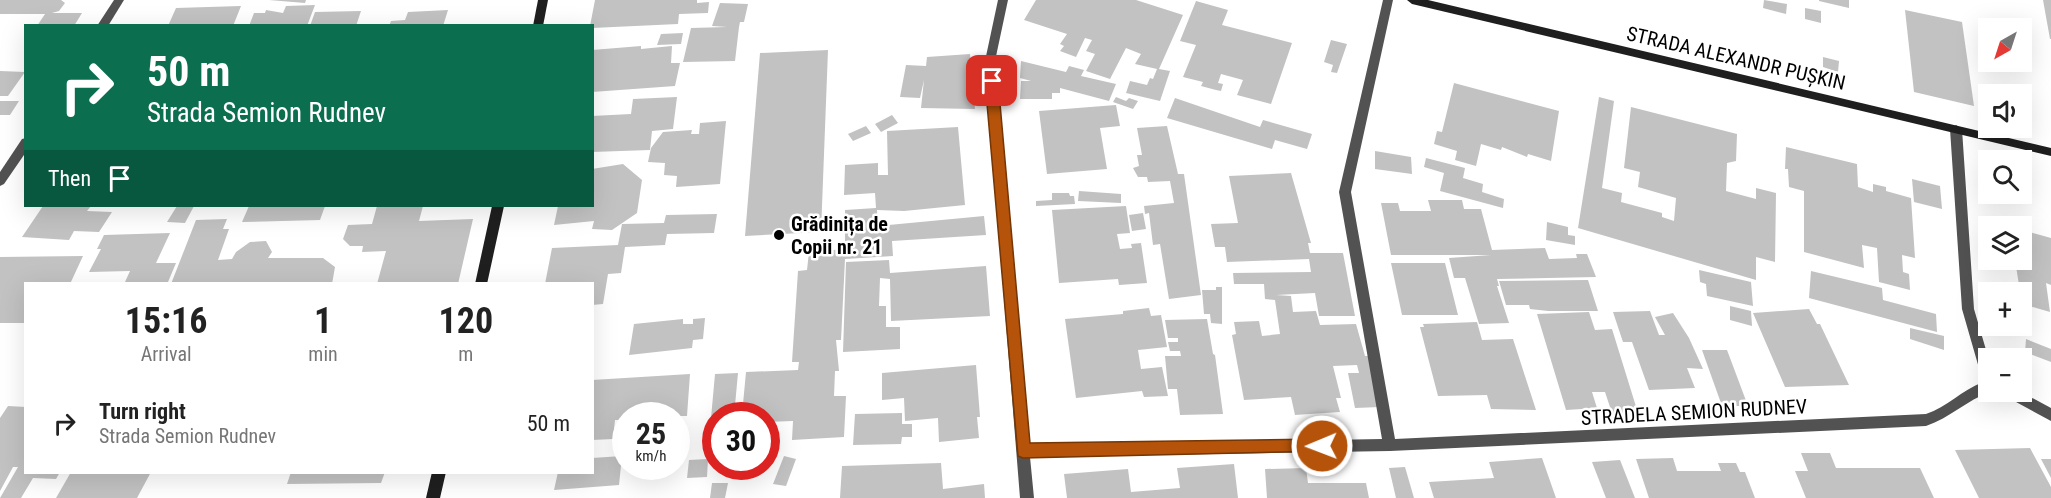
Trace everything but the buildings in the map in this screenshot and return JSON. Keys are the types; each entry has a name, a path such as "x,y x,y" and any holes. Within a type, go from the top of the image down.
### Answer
{"street":[{"path":"103,24 119,0"},
{"path":"538,24 543,0"},
{"path":"1003,0 990,62 1027,498"},
{"path":"1388,0 1345,192 1390,445"},
{"name":"STRADA ALEXANDR PUȘKIN","path":"1412,0 2051,152"},
{"name":"STRADELA SEMION RUDNEV","path":"1956,129 1968,309 1979,348"},
{"path":"0,181 24,145"},
{"path":"481,282 498,207"},
{"name":"STRADELA SEMION RUDNEV","path":"1023,451 1390,445 1926,420 1940,416 1971,391 1978,388"},
{"path":"2028,402 2051,415"},
{"path":"433,498 439,474"}],"place":[{"name":"Grădinița de Copii nr. 21","path":"779,235"}],"route":[{"path":"992,81 1023,451 1322,446"}]}
